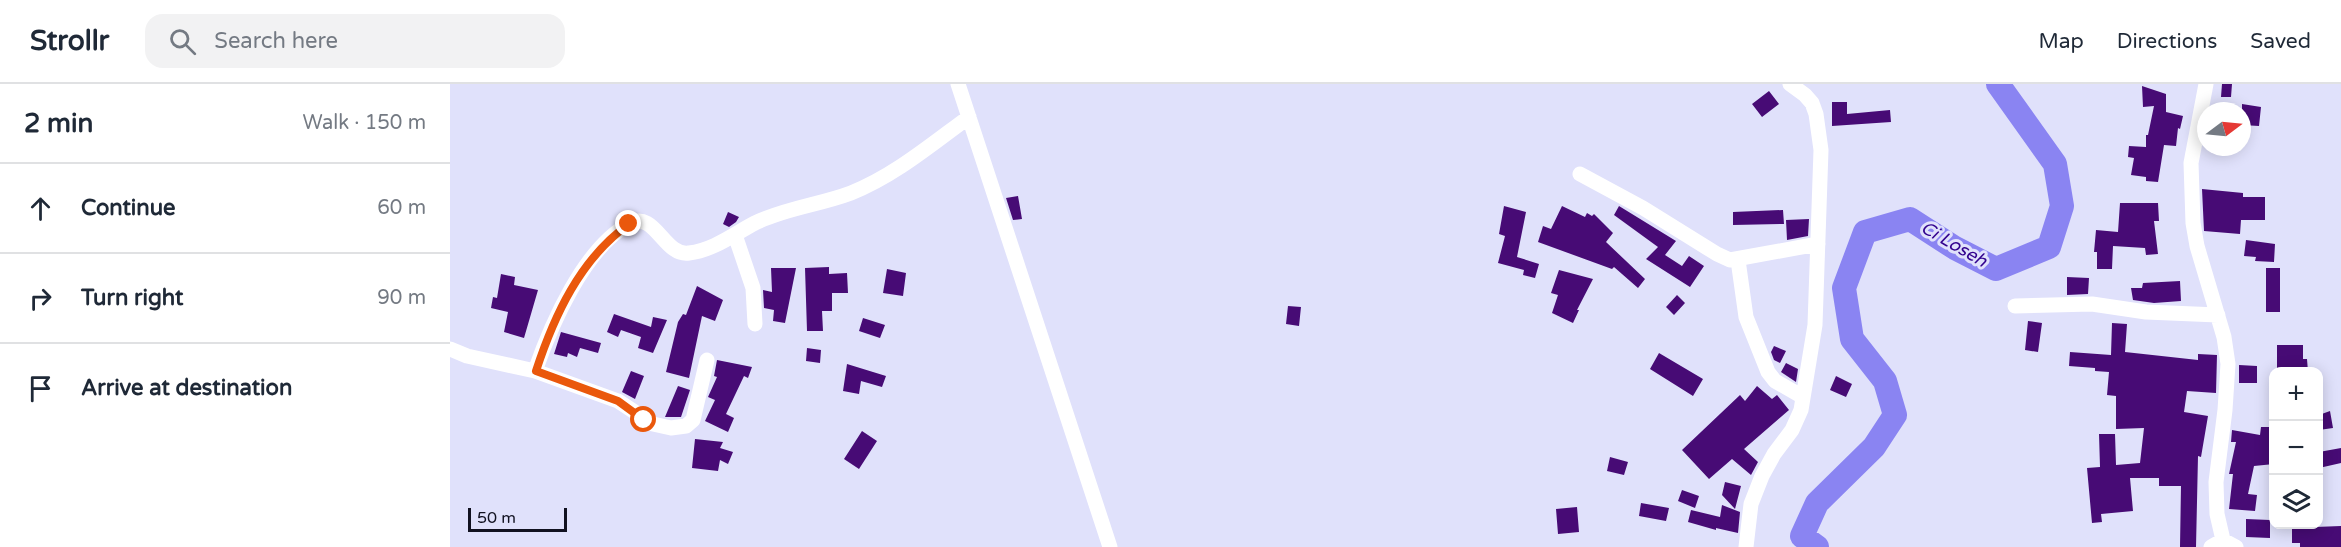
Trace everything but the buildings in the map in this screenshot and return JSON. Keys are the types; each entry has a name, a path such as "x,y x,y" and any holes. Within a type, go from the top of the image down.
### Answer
{"street":[{"path":"958,84 1110,547"},
{"path":"1746,547 1751,504 1762,476 1774,454 1792,430 1801,410 1815,325 1821,150 1816,114 1806,94 1790,84"},
{"path":"2206,84 2191,163 2193,223 2218,315 2228,364 2216,482 2217,514 2223,545"},
{"path":"536,371 543,349 574,284 609,239 629,224 636,221 651,225 681,253 699,250 735,235 756,223 800,206 848,194 868,186 927,148 969,117"},
{"path":"1580,174 1644,208 1724,258 1738,260 1818,244"},
{"path":"735,235 753,288 755,324"},
{"path":"1738,260 1748,323 1768,372 1775,381 1803,397"},
{"path":"2015,306 2091,304 2146,312 2218,315"},
{"path":"450,349 466,356 536,371 618,401 644,420 671,428 686,426 693,420 707,360"}],"waterway":[{"name":"Ci Loseh","path":"1817,547 1802,536 1817,503 1874,447 1895,415 1885,381 1852,339 1844,288 1865,232 1910,219 1955,248 1996,269 2049,247 2062,206 2055,164 1998,84"}],"route":[{"path":"629,224 609,239 574,284 543,349 536,371 618,401 644,420"}]}
